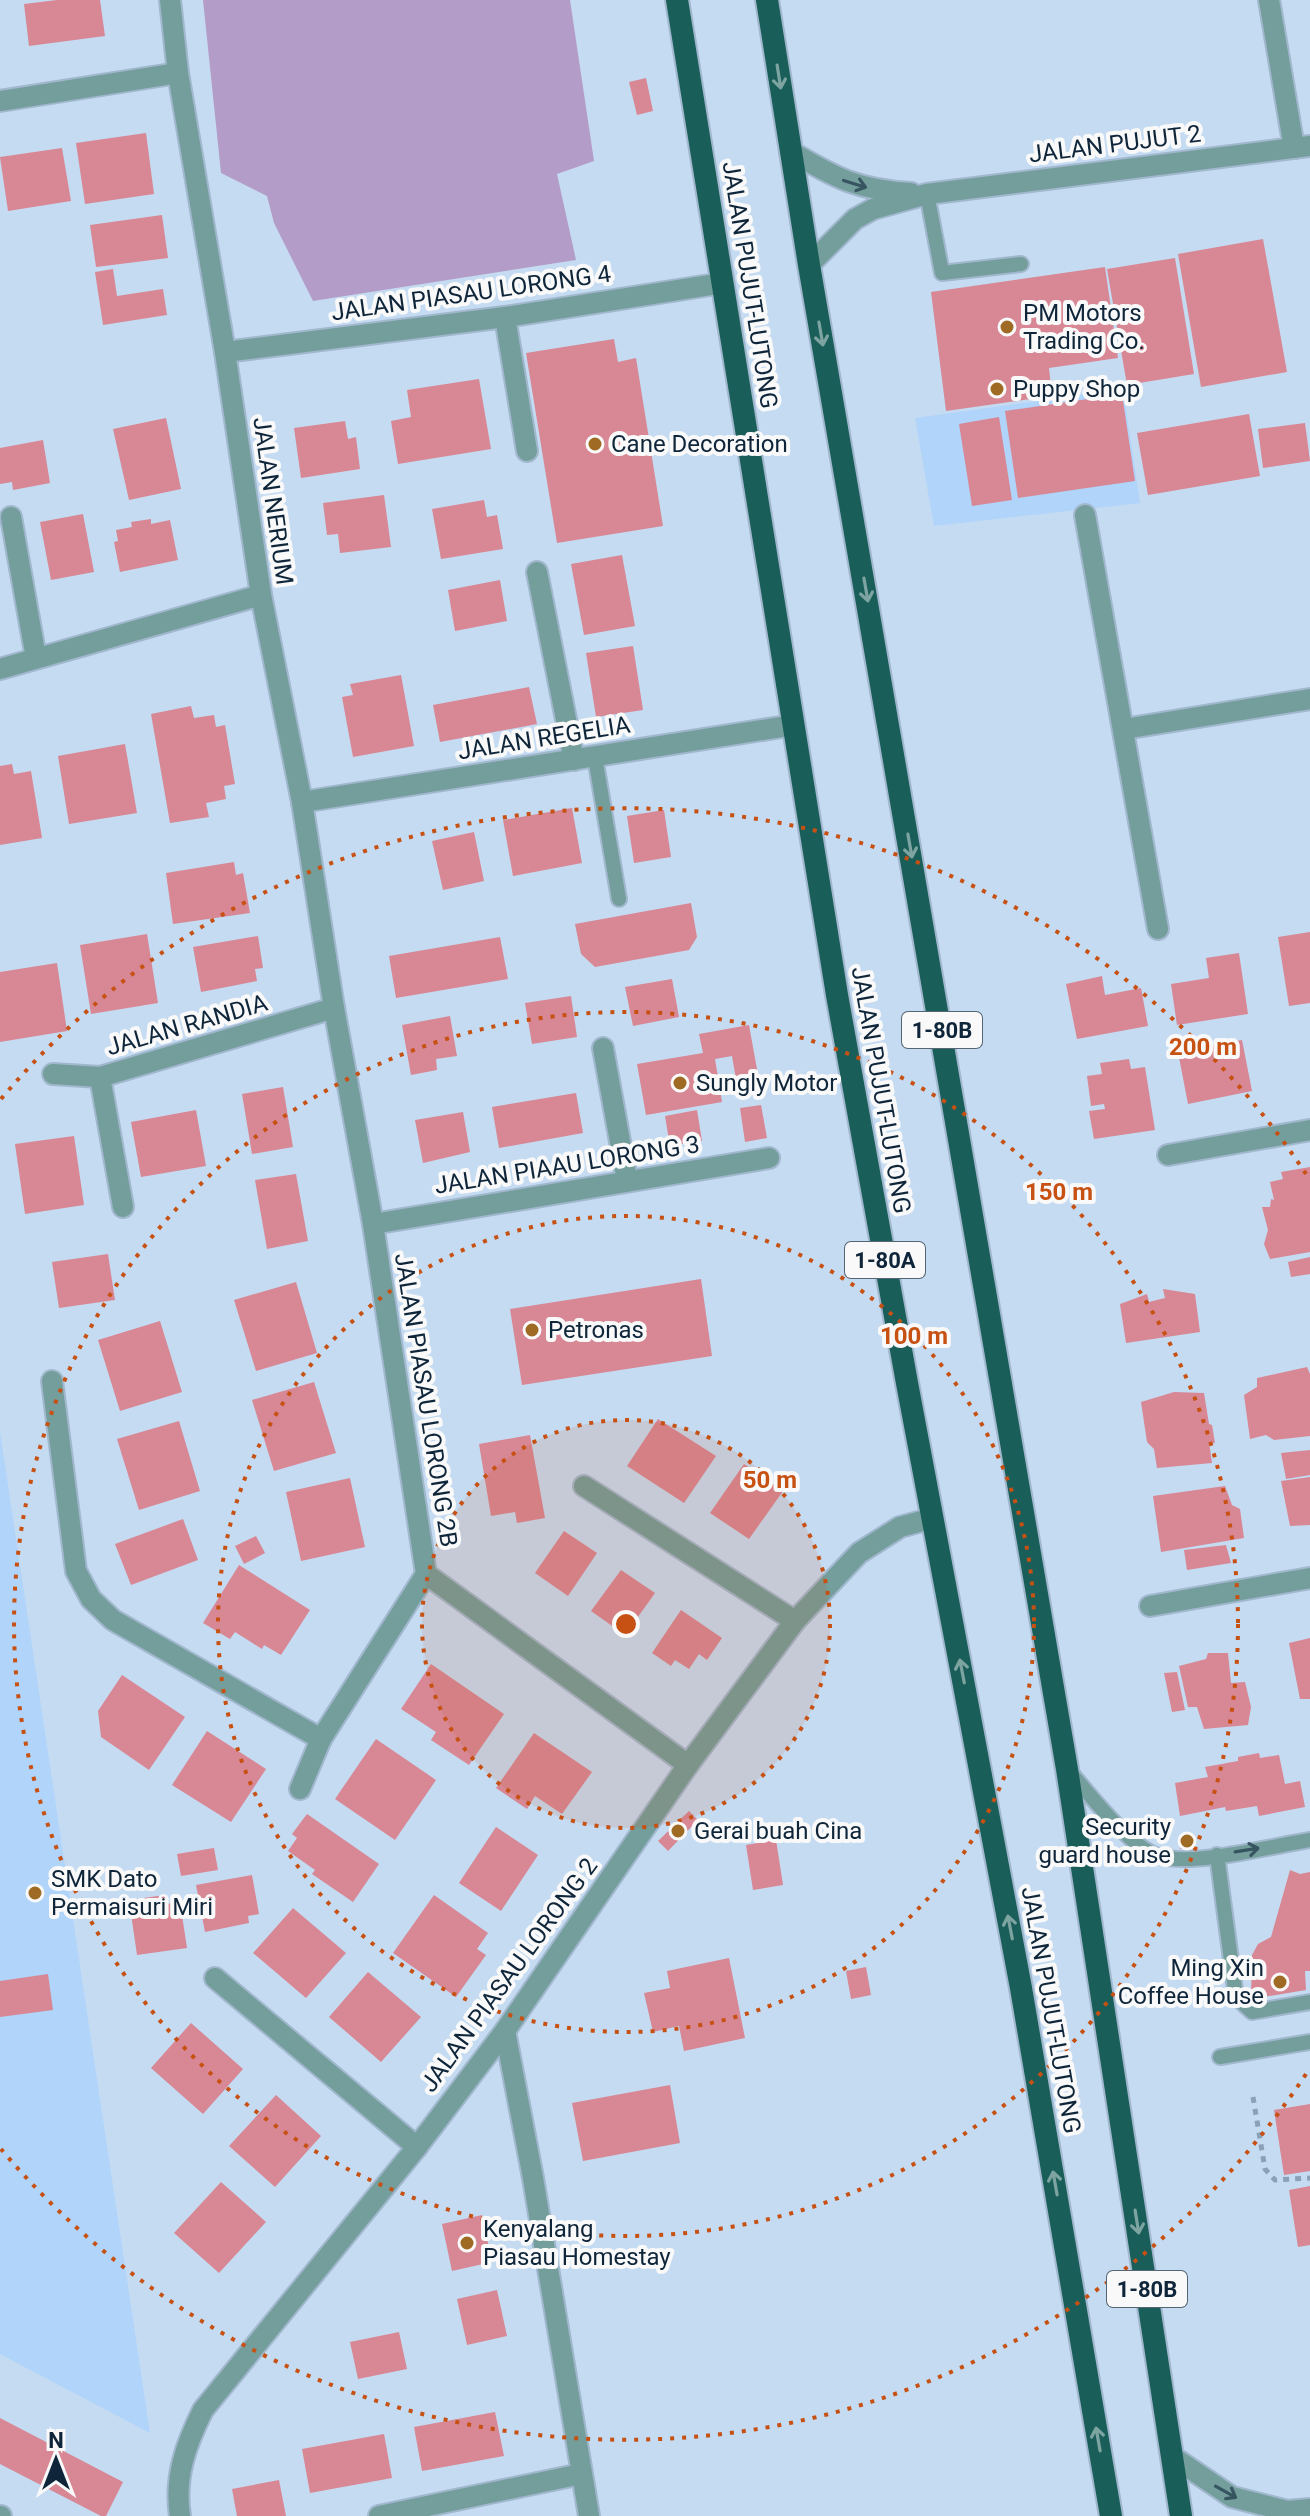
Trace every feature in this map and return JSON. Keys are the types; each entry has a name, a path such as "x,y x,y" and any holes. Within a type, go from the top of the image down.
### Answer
{"highway":[{"name":"JALAN PUJUT-LUTONG","path":"677,0 837,995 1021,1988 1111,2516"},
{"name":"JALAN PUJUT-LUTONG","path":"767,0 809,265 1067,1769 1181,2516"}],"street":[{"name":"JALAN NERIUM","path":"170,0 178,73 225,352 261,595 302,802 334,1008"},
{"path":"1269,0 1302,147"},
{"path":"0,101 178,73"},
{"name":"JALAN PUJUT 2","path":"809,265 855,219 873,209 927,194 1302,147"},
{"name":"JALAN PUJUT 2","path":"790,151 833,177 853,185 872,190 927,194"},
{"name":"JALAN PIASAU LORONG 4","path":"225,352 505,317 723,283"},
{"path":"505,317 527,451"},
{"path":"1085,515 1158,929"},
{"path":"11,517 36,658"},
{"path":"537,572 574,760"},
{"path":"0,669 261,595"},
{"path":"1124,729 1310,699"},
{"name":"JALAN REGELIA","path":"302,802 794,725"},
{"name":"JALAN RANDIA","path":"53,1074 100,1077 334,1008"},
{"name":"JALAN PIASAU LORONG 2B","path":"334,1008 373,1224 426,1574 688,1765"},
{"path":"603,1048 627,1180"},
{"path":"100,1077 123,1207"},
{"path":"1168,1155 1310,1130"},
{"name":"JALAN PIAAU LORONG 3","path":"373,1224 769,1158"},
{"path":"52,1381 76,1571 91,1599 113,1620 321,1739"},
{"path":"584,1486 795,1621"},
{"name":"JALAN PIASAU LORONG 2","path":"179,2510 180,2468 188,2439 203,2410 417,2147 505,2031 688,1765 795,1621 859,1553 900,1527 933,1518"},
{"path":"300,1789 321,1739 426,1574"},
{"path":"1150,1606 1310,1578"},
{"path":"215,1978 417,2147"},
{"path":"505,2031 533,2178 589,2516"},
{"path":"1173,2457 1232,2497 1284,2513 1310,2509"},
{"path":"379,2516 581,2474"}],"lane":[{"path":"927,194 942,273 1021,264"},
{"path":"595,757 619,899"},
{"path":"1067,1769 1127,1835 1156,1856 1181,1860 1310,1840"},
{"path":"1217,1855 1236,1997 1252,2012 1310,2002"},
{"path":"1220,2057 1310,2042"}],"path":[{"path":"1253,2097 1265,2169 1275,2180 1310,2178"}],"shaded area":[{"path":"203,0 570,0 594,161 557,174 576,260 313,301 274,223 267,196 221,173"},
{"path":"1123,389 1140,503 934,526 915,418"},
{"name":"SMK Dato Permaisuri Miri","path":"0,1432 150,2433 0,2354"}],"building":[{"path":"100,0 105,36 29,46 24,4"},
{"path":"646,78 653,111 637,115 629,82"},
{"path":"146,133 154,194 85,204 76,143"},
{"path":"62,148 71,201 8,211 0,157"},
{"path":"162,215 168,258 96,267 90,225"},
{"path":"1263,239 1287,372 1201,387 1178,254"},
{"path":"1175,258 1194,374 1127,385 1107,269"},
{"name":"PM Motors Trading Co.","path":"1105,267 1118,358 1049,368 1052,396 946,411 931,292"},
{"path":"113,269 117,296 163,289 167,315 103,325 95,272"},
{"name":"Cane Decoration","path":"614,339 618,362 636,358 663,526 557,543 526,353"},
{"path":"479,379 491,449 398,464 391,421 411,417 407,390"},
{"path":"1122,394 1135,481 1018,498 1005,411"},
{"path":"1249,414 1260,476 1148,495 1137,433"},
{"path":"999,417 1012,500 972,506 959,424"},
{"path":"166,418 181,489 129,500 113,429"},
{"path":"345,421 348,439 356,437 360,469 301,478 294,428"},
{"path":"1305,423 1310,461 1263,468 1258,429"},
{"path":"43,440 50,483 13,490 12,482 0,484 0,448"},
{"path":"384,495 391,547 340,553 338,534 327,535 323,503"},
{"path":"484,500 487,517 497,515 503,549 441,559 432,509"},
{"path":"83,514 94,572 51,580 40,522"},
{"path":"151,519 151,524 170,520 178,560 120,572 114,542 118,541 116,530 132,527 131,522"},
{"path":"622,555 635,626 584,635 571,564"},
{"path":"500,580 507,621 455,631 448,590"},
{"path":"633,646 643,710 596,717 586,653"},
{"path":"401,675 414,746 353,757 342,697 353,695 350,684"},
{"path":"529,687 537,724 440,742 433,705"},
{"path":"191,706 194,718 214,715 216,727 225,725 235,784 224,786 226,799 206,803 209,817 170,823 151,714"},
{"path":"125,744 137,813 69,824 58,756"},
{"path":"12,764 14,774 31,771 42,838 0,845 0,766"},
{"path":"572,808 582,863 513,876 503,820"},
{"path":"664,810 671,857 634,863 627,816"},
{"path":"474,832 484,881 443,890 432,841"},
{"path":"234,862 236,875 243,873 250,913 173,924 166,873"},
{"path":"691,903 697,937 689,950 595,967 581,954 575,924"},
{"path":"1310,932 1310,1003 1289,1006 1278,937"},
{"path":"147,934 158,1003 91,1014 80,945"},
{"path":"258,936 263,968 255,969 257,981 201,992 193,947"},
{"path":"500,937 508,979 396,998 389,956"},
{"path":"1239,953 1248,1014 1177,1025 1171,984 1209,978 1206,958"},
{"path":"57,963 67,1031 0,1042 0,972"},
{"path":"1102,976 1105,995 1141,988 1148,1026 1077,1039 1066,984"},
{"path":"672,979 679,1017 633,1026 625,987"},
{"path":"571,996 577,1037 532,1044 525,1003"},
{"path":"450,1016 457,1056 436,1059 437,1070 411,1075 402,1025"},
{"name":"Sungly Motor","path":"749,1025 760,1086 738,1091 732,1056 715,1059 722,1102 646,1115 637,1064 703,1053 699,1034"},
{"path":"1242,1040 1252,1091 1188,1104 1178,1052"},
{"path":"1129,1059 1131,1069 1145,1067 1155,1130 1094,1139 1089,1111 1105,1109 1104,1104 1091,1106 1087,1076 1102,1074 1100,1063"},
{"path":"283,1087 293,1147 252,1154 242,1094"},
{"path":"576,1093 583,1133 499,1148 492,1107"},
{"path":"761,1105 767,1138 745,1142 740,1108"},
{"path":"196,1110 206,1166 141,1177 131,1122"},
{"path":"697,1110 702,1141 670,1146 665,1116"},
{"path":"463,1112 470,1152 423,1163 415,1120"},
{"path":"74,1136 84,1205 25,1214 15,1144"},
{"path":"1310,1167 1310,1252 1270,1259 1264,1244 1268,1230 1262,1207 1270,1207 1271,1199 1274,1200 1270,1182 1283,1179 1281,1172"},
{"path":"296,1174 308,1241 267,1249 255,1180"},
{"path":"108,1254 115,1300 59,1308 52,1262"},
{"path":"1310,1257 1310,1274 1291,1277 1288,1262"},
{"path":"701,1279 712,1356 522,1385 510,1309"},
{"path":"296,1282 317,1353 256,1371 234,1300"},
{"path":"1163,1289 1195,1294 1200,1332 1126,1343 1120,1304 1147,1294 1149,1302 1165,1298"},
{"path":"160,1321 182,1392 120,1411 98,1340"},
{"path":"1307,1367 1310,1374 1310,1436 1274,1440 1266,1435 1250,1439 1244,1395 1257,1387 1257,1378"},
{"path":"314,1382 336,1453 274,1471 252,1400"},
{"path":"1174,1392 1204,1393 1215,1443 1209,1442 1212,1463 1157,1468 1154,1449 1147,1442 1141,1402"},
{"path":"658,1419 716,1456 684,1503 627,1466"},
{"path":"179,1421 200,1491 139,1510 117,1439"},
{"path":"530,1435 545,1518 517,1523 515,1512 491,1516 479,1444"},
{"path":"1310,1450 1310,1475 1286,1479 1281,1453"},
{"path":"744,1464 783,1491 749,1539 710,1513"},
{"path":"1310,1477 1310,1525 1290,1526 1281,1481"},
{"path":"350,1478 365,1547 301,1561 286,1492"},
{"path":"1225,1486 1232,1505 1240,1509 1244,1538 1161,1552 1153,1496"},
{"path":"183,1519 198,1560 131,1585 115,1544"},
{"path":"564,1531 597,1553 568,1596 535,1573"},
{"path":"256,1536 265,1553 244,1564 235,1546"},
{"path":"1226,1545 1231,1563 1187,1570 1184,1550"},
{"path":"239,1565 310,1610 281,1655 264,1645 262,1649 235,1632 230,1639 203,1623"},
{"path":"621,1570 655,1593 625,1635 591,1611"},
{"path":"681,1610 722,1638 707,1660 699,1654 689,1669 675,1660 671,1666 652,1653"},
{"path":"1310,1638 1310,1699 1300,1699 1289,1643"},
{"path":"1208,1653 1228,1653 1231,1683 1245,1682 1251,1707 1248,1725 1204,1729 1197,1707 1188,1707 1179,1666 1206,1659"},
{"path":"431,1664 504,1714 469,1765 431,1740 436,1732 401,1709"},
{"path":"1177,1672 1185,1710 1172,1712 1164,1673"},
{"path":"122,1675 185,1717 149,1770 101,1737 98,1711"},
{"path":"207,1731 266,1769 231,1822 172,1785"},
{"path":"534,1733 592,1772 562,1814 535,1796 527,1809 496,1788"},
{"path":"376,1739 436,1780 395,1840 335,1799"},
{"path":"1259,1753 1260,1758 1279,1755 1285,1784 1300,1781 1305,1807 1259,1816 1257,1806 1226,1811 1225,1807 1180,1816 1175,1783 1208,1777 1205,1767 1238,1761 1238,1757"},
{"name":"Gerai buah Cina","path":"689,1811 698,1820 668,1851 658,1841"},
{"path":"307,1814 379,1864 353,1902 312,1874 315,1870 288,1851 297,1838 292,1834"},
{"path":"496,1827 538,1855 501,1911 459,1883"},
{"name":"Security guard house","path":"1194,1834 1195,1847 1180,1849 1179,1836"},
{"path":"776,1840 783,1885 753,1890 746,1845"},
{"path":"214,1848 218,1870 181,1876 177,1854"},
{"path":"1290,1870 1300,1874 1310,1872 1310,1971 1305,1971 1306,1990 1251,1999 1252,1955 1258,1944 1271,1937"},
{"path":"133,1872 135,1887 118,1889 116,1875"},
{"path":"252,1875 259,1914 248,1916 249,1923 205,1932 196,1885"},
{"path":"165,1895 166,1904 180,1902 187,1948 137,1955 129,1900"},
{"path":"434,1895 488,1933 477,1949 486,1955 456,1997 393,1953"},
{"path":"293,1908 346,1953 306,1998 253,1953"},
{"path":"729,1958 745,2038 684,2051 679,2026 653,2032 644,1993 670,1988 667,1971"},
{"path":"866,1967 871,1995 851,1999 846,1971"},
{"path":"368,1972 421,2017 381,2062 329,2017"},
{"path":"48,1974 53,2010 0,2017 0,1981"},
{"path":"191,2023 243,2069 203,2114 151,2068"},
{"path":"670,2085 680,2143 583,2161 572,2103"},
{"path":"276,2095 321,2136 275,2187 229,2146"},
{"path":"1310,2104 1310,2171 1284,2175 1274,2110"},
{"path":"221,2182 266,2222 219,2273 174,2233"},
{"path":"1310,2186 1310,2245 1298,2247 1289,2190"},
{"name":"Kenyalang Piasau Homestay","path":"482,2215 492,2262 452,2271 442,2224"},
{"path":"497,2290 507,2336 467,2345 457,2299"},
{"path":"399,2332 407,2369 358,2379 350,2342"},
{"path":"495,2412 504,2456 422,2471 414,2427"},
{"path":"0,2418 123,2482 106,2516 0,2464"},
{"path":"384,2434 392,2478 310,2493 302,2449"},
{"path":"279,2480 286,2516 237,2516 232,2489"}],"place":[{"name":"PM Motors Trading Co.","path":"1007,327"},
{"name":"Puppy Shop","path":"997,389"},
{"name":"Cane Decoration","path":"595,444"},
{"name":"Sungly Motor","path":"680,1083"},
{"name":"Petronas","path":"532,1330"},
{"name":"Gerai buah Cina","path":"678,1831"},
{"name":"Security guard house","path":"1187,1841"},
{"name":"SMK Dato Permaisuri Miri","path":"35,1893"},
{"name":"Ming Xin Coffee House","path":"1280,1982"},
{"name":"Kenyalang Piasau Homestay","path":"467,2243"}]}
